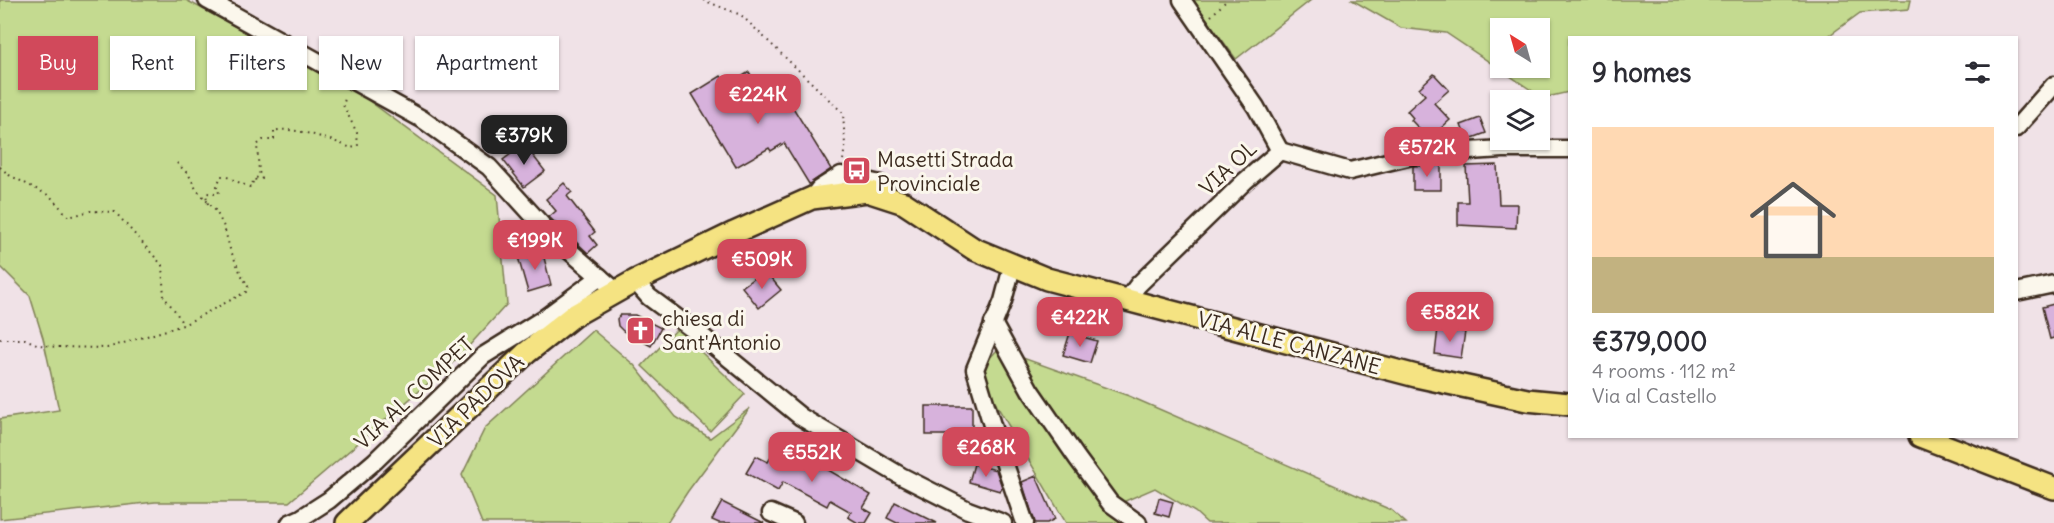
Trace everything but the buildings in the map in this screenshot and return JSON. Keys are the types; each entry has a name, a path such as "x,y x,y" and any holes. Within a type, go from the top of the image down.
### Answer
{"main road":[{"name":"VIA ALLE CANZANE","path":"812,198 867,191 904,203 974,249 1012,267 1047,279 1416,376 1527,400 1568,404"},
{"name":"VIA PADOVA","path":"347,523 525,354 573,316 635,281 812,198"},
{"path":"1925,438 2054,488"}],"street":[{"path":"207,0 422,119 489,166 550,234 616,291"},
{"path":"1182,0 1256,107 1280,151"},
{"path":"2018,126 2054,85"},
{"name":"VIA OL","path":"1126,301 1138,285 1245,181 1280,151 1350,171 1420,154 1503,149 1568,150"},
{"path":"812,198 819,189 841,175 880,184 904,203"},
{"path":"1012,267 1003,301 975,369 1025,523"},
{"name":"VIA AL COMPET","path":"290,523 329,500 375,461 483,356 546,318 600,277"},
{"path":"635,281 665,309 801,417 902,476 966,517 1003,523"},
{"path":"2018,291 2054,284"},
{"path":"993,323 1029,390 1077,458 1110,503 1138,523"},
{"path":"771,513 794,523"}],"path":[{"path":"703,0 741,15 843,113 845,145 841,175"},
{"path":"1201,26 1227,0"},
{"path":"208,204 206,195 207,193 219,193 218,183 221,176 249,187 252,186 253,181 256,181 254,177 262,179 259,172 257,145 263,140 274,140 274,130 290,129 340,142 351,148 358,146 357,133 343,105 345,96 351,95"},
{"path":"0,339 25,339 39,345 57,347 107,348 183,325 246,292 248,286 240,274 216,211 196,189 189,175 176,162"},
{"path":"0,167 9,175 50,196 69,217 90,211 115,212 162,265 164,297 183,325"}],"green space":[{"path":"0,0 186,0 253,36 207,36 207,90 307,90 307,65 319,72 319,90 353,90 357,92 497,195 507,304 458,358 289,502 155,502 0,519 0,419 59,410 43,338 30,296 0,266"},
{"path":"1193,0 1311,0 1236,59"},
{"path":"1352,0 1911,0 1909,9 1860,13 1828,36 1568,36 1568,92 1550,96 1550,90 1531,90 1513,78 1550,78 1550,18 1490,18 1490,62 1446,33 1401,28"},
{"path":"677,329 745,394 710,431 642,366"},
{"path":"593,330 634,365 676,417 710,438 750,408 667,523 482,523 462,475 485,428"},
{"path":"998,349 1129,396 1391,510 1406,523 1207,523 1195,512 1155,488 1125,501 1141,523 1066,523 977,372"}],"place":[{"name":"Masetti Strada Provinciale","path":"856,171"},
{"name":"chiesa di Sant'Antonio","path":"641,330"}]}
